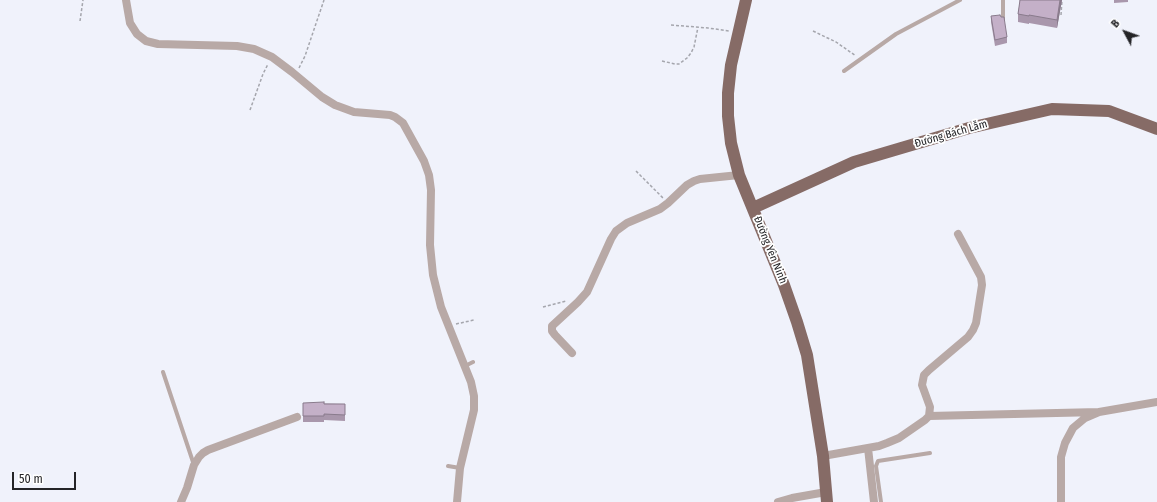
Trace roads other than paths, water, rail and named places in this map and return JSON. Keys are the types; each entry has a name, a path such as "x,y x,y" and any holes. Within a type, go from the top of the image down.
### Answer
{"main road":[{"name":"Đường Yên Ninh","path":"746,0 731,65 728,93 728,116 731,143 739,175 781,278 807,355 823,456 827,497"},
{"name":"Đường Bách Lẫm","path":"753,208 854,162 969,128 1052,109 1109,111 1157,129"}],"street":[{"path":"126,0 130,23 137,34 146,41 166,45 245,47 261,51 272,57 322,97 335,105 354,112 390,115 403,123 424,161 429,174 430,246 435,288 473,389 474,410 460,468 457,502"},
{"path":"572,353 552,331 552,326 587,292 616,231 627,222 656,212 687,185 694,181 739,175"},
{"path":"823,456 879,446 893,441 929,416 930,407 922,385 924,375 968,337 976,323 982,285 981,277 958,234"},
{"path":"929,416 1099,412 1157,402"},
{"path":"1061,502 1061,457 1068,435 1078,423 1099,412"},
{"path":"181,502 188,488 194,465 199,457 208,450 297,417"},
{"path":"868,448 874,502"},
{"path":"778,502 792,498 827,497"}],"lane":[{"path":"844,71 896,34 960,0"},
{"path":"1003,0 1003,20"},
{"path":"464,366 473,362"},
{"path":"163,372 194,465"},
{"path":"881,502 876,466 878,461 930,453"},
{"path":"448,466 460,468"}]}
